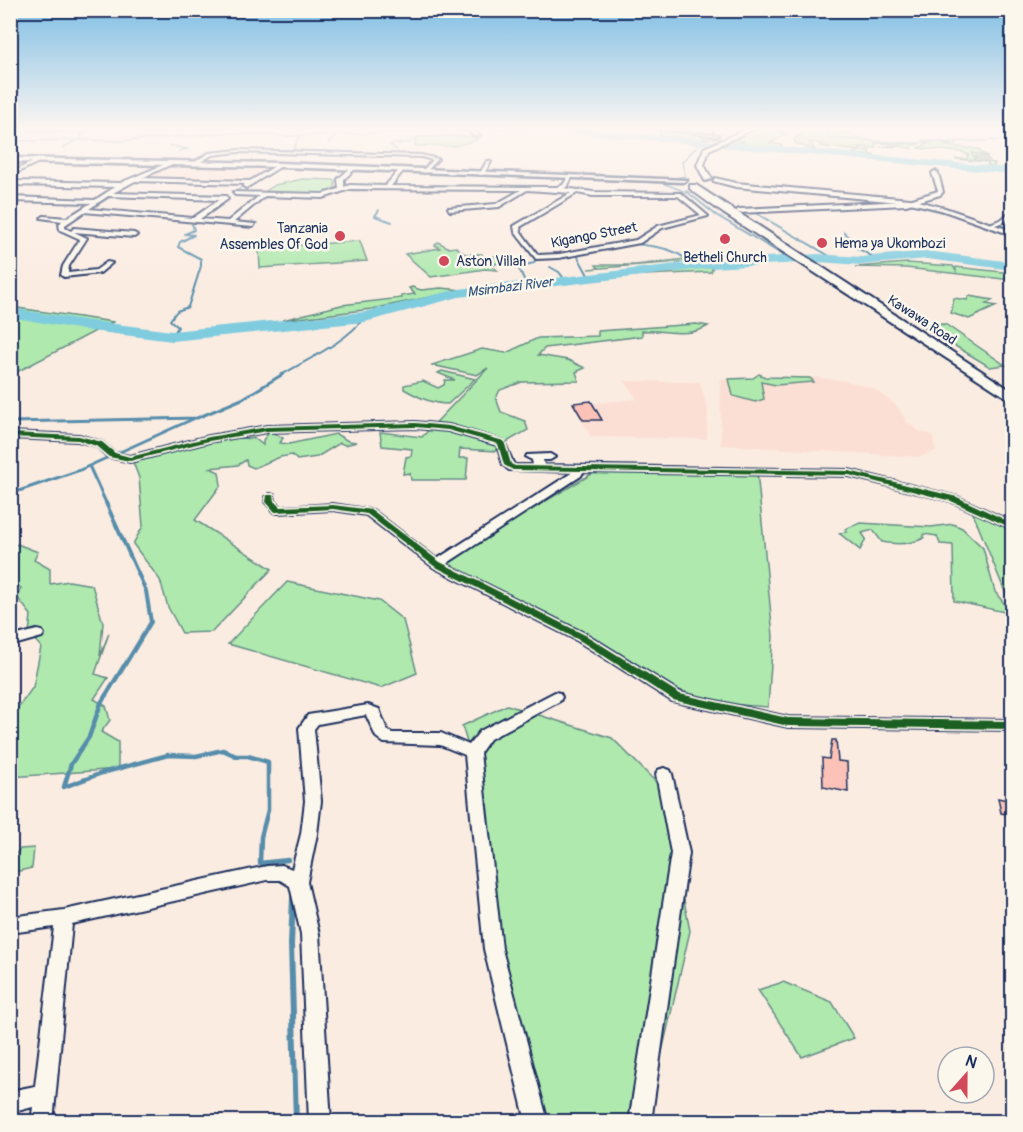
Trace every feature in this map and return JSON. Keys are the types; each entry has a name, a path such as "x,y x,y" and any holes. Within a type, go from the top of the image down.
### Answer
{"main road":[{"path":"689,181 787,251 819,266"},
{"path":"695,181 714,183"},
{"path":"712,181 722,198 804,252 819,266"},
{"name":"Kawawa Road","path":"819,266 1012,384"},
{"name":"Kawawa Road","path":"819,266 1012,397"}],"street":[{"path":"109,263 100,271 76,279 69,277 70,274 64,275 64,270 84,238 64,230 61,225 94,201 128,181"},
{"path":"186,181 252,183"},
{"path":"195,219 256,181"},
{"path":"340,188 341,181"},
{"path":"387,187 392,181"},
{"path":"558,189 565,186 567,181"},
{"path":"739,211 869,206 910,201 940,191 937,181"},
{"path":"10,183 121,185"},
{"path":"714,183 910,201 993,223 1012,233"},
{"name":"Kigango Street","path":"235,193 323,196 340,188 387,187 558,189 576,192 680,194 705,216 660,227 638,242 541,257 532,252 517,227 576,192"},
{"path":"450,209 497,206 526,189"},
{"path":"105,194 224,199"},
{"path":"230,222 264,194"},
{"path":"10,199 94,201"},
{"path":"82,210 253,225"},
{"path":"993,223 1004,220 1012,212"},
{"path":"44,218 67,220"},
{"path":"993,223 1012,222"},
{"path":"64,230 134,235"},
{"path":"10,435 79,438 99,444 112,455 130,459 209,439 267,429 415,425 449,428 501,443 508,465 523,469 849,472 954,499 1012,526"},
{"path":"538,469 534,457 550,457"},
{"path":"437,564 577,474 580,469"},
{"path":"270,497 270,502 278,510 333,507 369,512 437,564 583,638 677,697 788,722 1012,725"},
{"path":"10,642 37,634"},
{"path":"537,1122 493,949 472,752 485,735 555,697"},
{"path":"320,1122 310,934 298,882 309,834 313,801 306,728 313,718 368,710 375,713 381,733 389,739 441,740 472,752"},
{"path":"640,1122 680,853 664,774"},
{"path":"10,925 64,918 267,873 282,872 298,882"},
{"path":"42,1122 64,918"},
{"path":"10,1102 45,1094"}],"shaded area":[{"path":"814,377 847,381 873,388 897,406 907,422 921,432 932,434 936,451 919,457 721,445 720,379 760,381"},
{"path":"624,381 700,382 708,410 707,439 591,437 574,405 637,399"}],"green space":[{"path":"294,181 335,181 335,188 323,194 263,193 275,185"},
{"path":"360,241 367,261 260,268 259,248"},
{"name":"Aston Villah","path":"438,242 449,248 456,247 465,254 483,254 475,256 485,260 497,255 520,263 497,263 492,266 497,270 485,269 431,277 405,254 440,248 435,245"},
{"path":"694,258 705,260 588,269 599,268 596,265 636,265"},
{"path":"907,263 953,266 956,271 956,267 1012,273 1012,280 906,268 855,267"},
{"path":"681,265 713,266 711,272 623,276"},
{"path":"409,288 421,290 441,288 463,290 372,309 283,320 341,305 402,298 401,296 415,294"},
{"path":"969,296 993,300 986,304 997,306 969,319 951,313 954,298 967,300"},
{"path":"11,307 113,322 11,375"},
{"path":"696,324 708,326 684,333 642,331 642,336 545,348 538,355 568,360 585,368 576,372 579,381 522,382 500,390 496,398 501,412 525,421 528,430 496,448 496,451 460,449 459,458 468,458 466,480 411,480 410,473 403,474 406,457 411,456 412,449 382,446 380,432 422,437 488,368 477,375 432,365 482,349 506,353 538,338 598,336 598,331"},
{"path":"945,324 1005,365 990,367 920,325"},
{"path":"442,371 475,379 448,404 425,400 404,389 404,385 423,381 438,388 444,385 445,380 455,380 438,373"},
{"path":"759,374 765,377 810,378 814,382 776,385 761,382 764,399 755,402 733,396 729,379 753,378"},
{"path":"270,431 283,438 280,443 289,444 336,434 348,441 357,442 345,445 340,443 317,457 297,460 292,455 280,457 254,468 247,465 246,460 238,465 210,468 219,472 221,485 195,520 272,569 212,632 182,633 168,607 160,580 133,544 143,526 139,478 133,462 221,437 254,438 263,445 263,440"},
{"path":"757,471 773,636 768,707 716,703 662,684 439,564 595,472"},
{"path":"972,511 1012,518 1012,609"},
{"path":"860,523 931,527 953,524 962,528 983,548 995,592 1007,607 1004,612 954,601 953,545 940,544 937,536 924,534 924,538 909,543 882,542 873,530 862,533 866,539 860,550 839,533 847,532 845,529"},
{"path":"17,544 38,552 34,560 50,569 50,584 69,581 92,585 103,623 100,656 109,633 95,674 108,678 94,699 106,706 110,720 101,732 118,742 118,769 11,777 10,719 33,687 41,647 29,633 31,615 17,597 21,588 17,585 11,589 11,576 14,578 16,573 11,570 11,549"},
{"path":"287,582 379,601 403,620 417,673 381,688 228,644"},
{"path":"507,705 612,738 662,788 690,931 646,1121 546,1121 479,888 479,781 462,726"},
{"path":"34,848 32,868 11,873 11,860 20,849"},
{"path":"783,982 832,1002 854,1038 802,1057 758,990"}],"building":[{"path":"591,401 602,420 583,420 573,403"},
{"path":"832,740 836,740 838,761 847,762 848,792 823,787 822,758 829,759"},
{"path":"998,798 1012,801 1012,815 1001,813"}],"waterway":[{"path":"394,187 397,181"},
{"path":"616,181 663,183 688,193"},
{"path":"235,192 246,184"},
{"path":"331,191 328,193 337,188"},
{"path":"686,191 716,215 783,255 787,261"},
{"path":"94,210 90,209 112,196"},
{"path":"915,201 931,204"},
{"path":"907,203 951,214 1012,236"},
{"path":"379,210 375,216 392,222"},
{"path":"114,211 155,215"},
{"path":"754,212 833,258"},
{"path":"160,215 171,216"},
{"path":"172,336 178,327 170,320 177,311 188,307 201,266 201,259 178,247 180,242 194,235 185,234 194,230 191,220"},
{"path":"230,222 258,223"},
{"path":"995,225 1012,231"},
{"path":"1002,226 1012,227"},
{"path":"844,232 851,239 844,240 846,242 877,259"},
{"path":"636,244 674,252 693,266"},
{"path":"520,271 518,267 534,263 536,259 530,248"},
{"path":"576,253 589,277"},
{"name":"Msimbazi River","path":"10,312 83,325 172,336 365,317 459,293 711,264 818,258 861,261 927,255 1012,266"},
{"path":"550,267 559,272 566,281"},
{"path":"521,273 526,284"},
{"path":"280,376 337,343 365,317"},
{"path":"10,422 197,418 242,399 283,374"},
{"path":"10,494 80,470 193,419"},
{"path":"90,468 107,505"},
{"path":"106,503 146,591 151,622 123,668"},
{"path":"124,666 101,703 89,737 71,764 64,787 102,773 168,755 196,756 223,750 236,756 248,756 268,762 268,810 261,837 260,863 288,860"},
{"path":"293,897 291,944 296,1122"}],"cycle path":[{"path":"10,435 79,438 99,444 112,455 130,459 209,439 267,429 415,425 449,428 501,443 508,465 513,468 849,473 954,499 1012,526"},
{"path":"270,497 270,502 278,510 333,507 369,512 437,564 583,638 677,697 788,722 1012,725"}],"place":[{"name":"Tanzania Assembles Of God","path":"340,236"},
{"name":"Betheli Church","path":"725,239"},
{"name":"Hema ya Ukombozi","path":"822,243"},
{"name":"Aston Villah","path":"444,261"}]}
